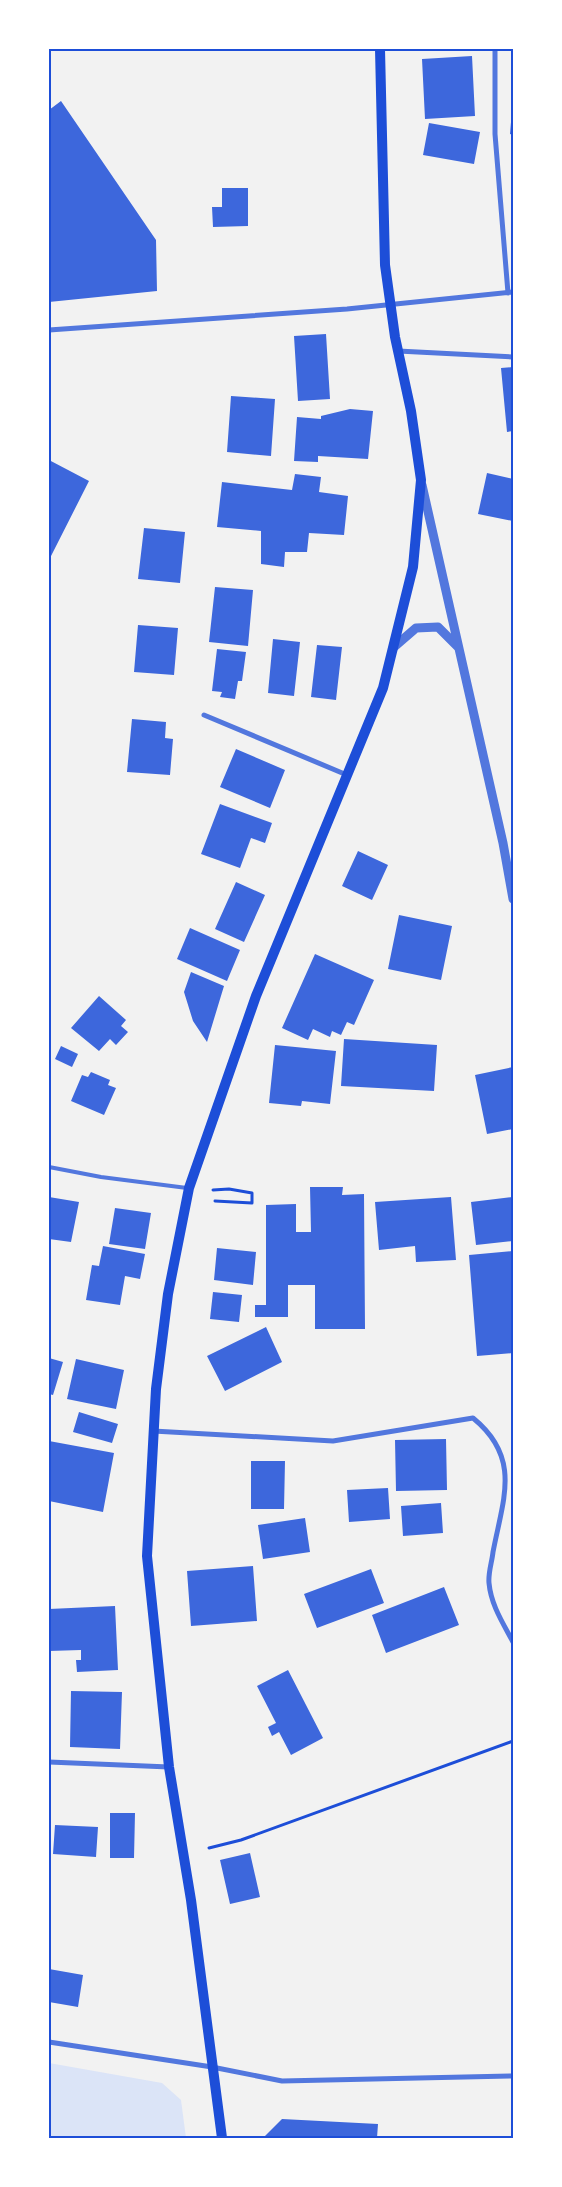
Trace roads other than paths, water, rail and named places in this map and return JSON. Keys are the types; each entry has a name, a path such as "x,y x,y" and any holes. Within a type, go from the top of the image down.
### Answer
{"main road":[{"path":"222,2138 191,1900 169,1767 147,1556 156,1388 168,1294 189,1188 256,996 383,688 413,568 421,480 411,411 398,351 385,265 380,49"}],"street":[{"path":"49,330 511,293 495,134 495,49"},
{"path":"398,351 513,357"},
{"path":"421,480 503,843 513,899"},
{"path":"394,647 416,628 438,628 458,647"},
{"path":"204,715 347,775"},
{"path":"153,1431 333,1441 473,1418 487,1430 498,1446 504,1462 505,1491 488,1580 492,1602 513,1642"},
{"path":"49,1762 169,1767"},
{"path":"49,2042 212,2067 282,2081 513,2076"}],"lane":[{"path":"49,1167 101,1177 189,1188"}]}
